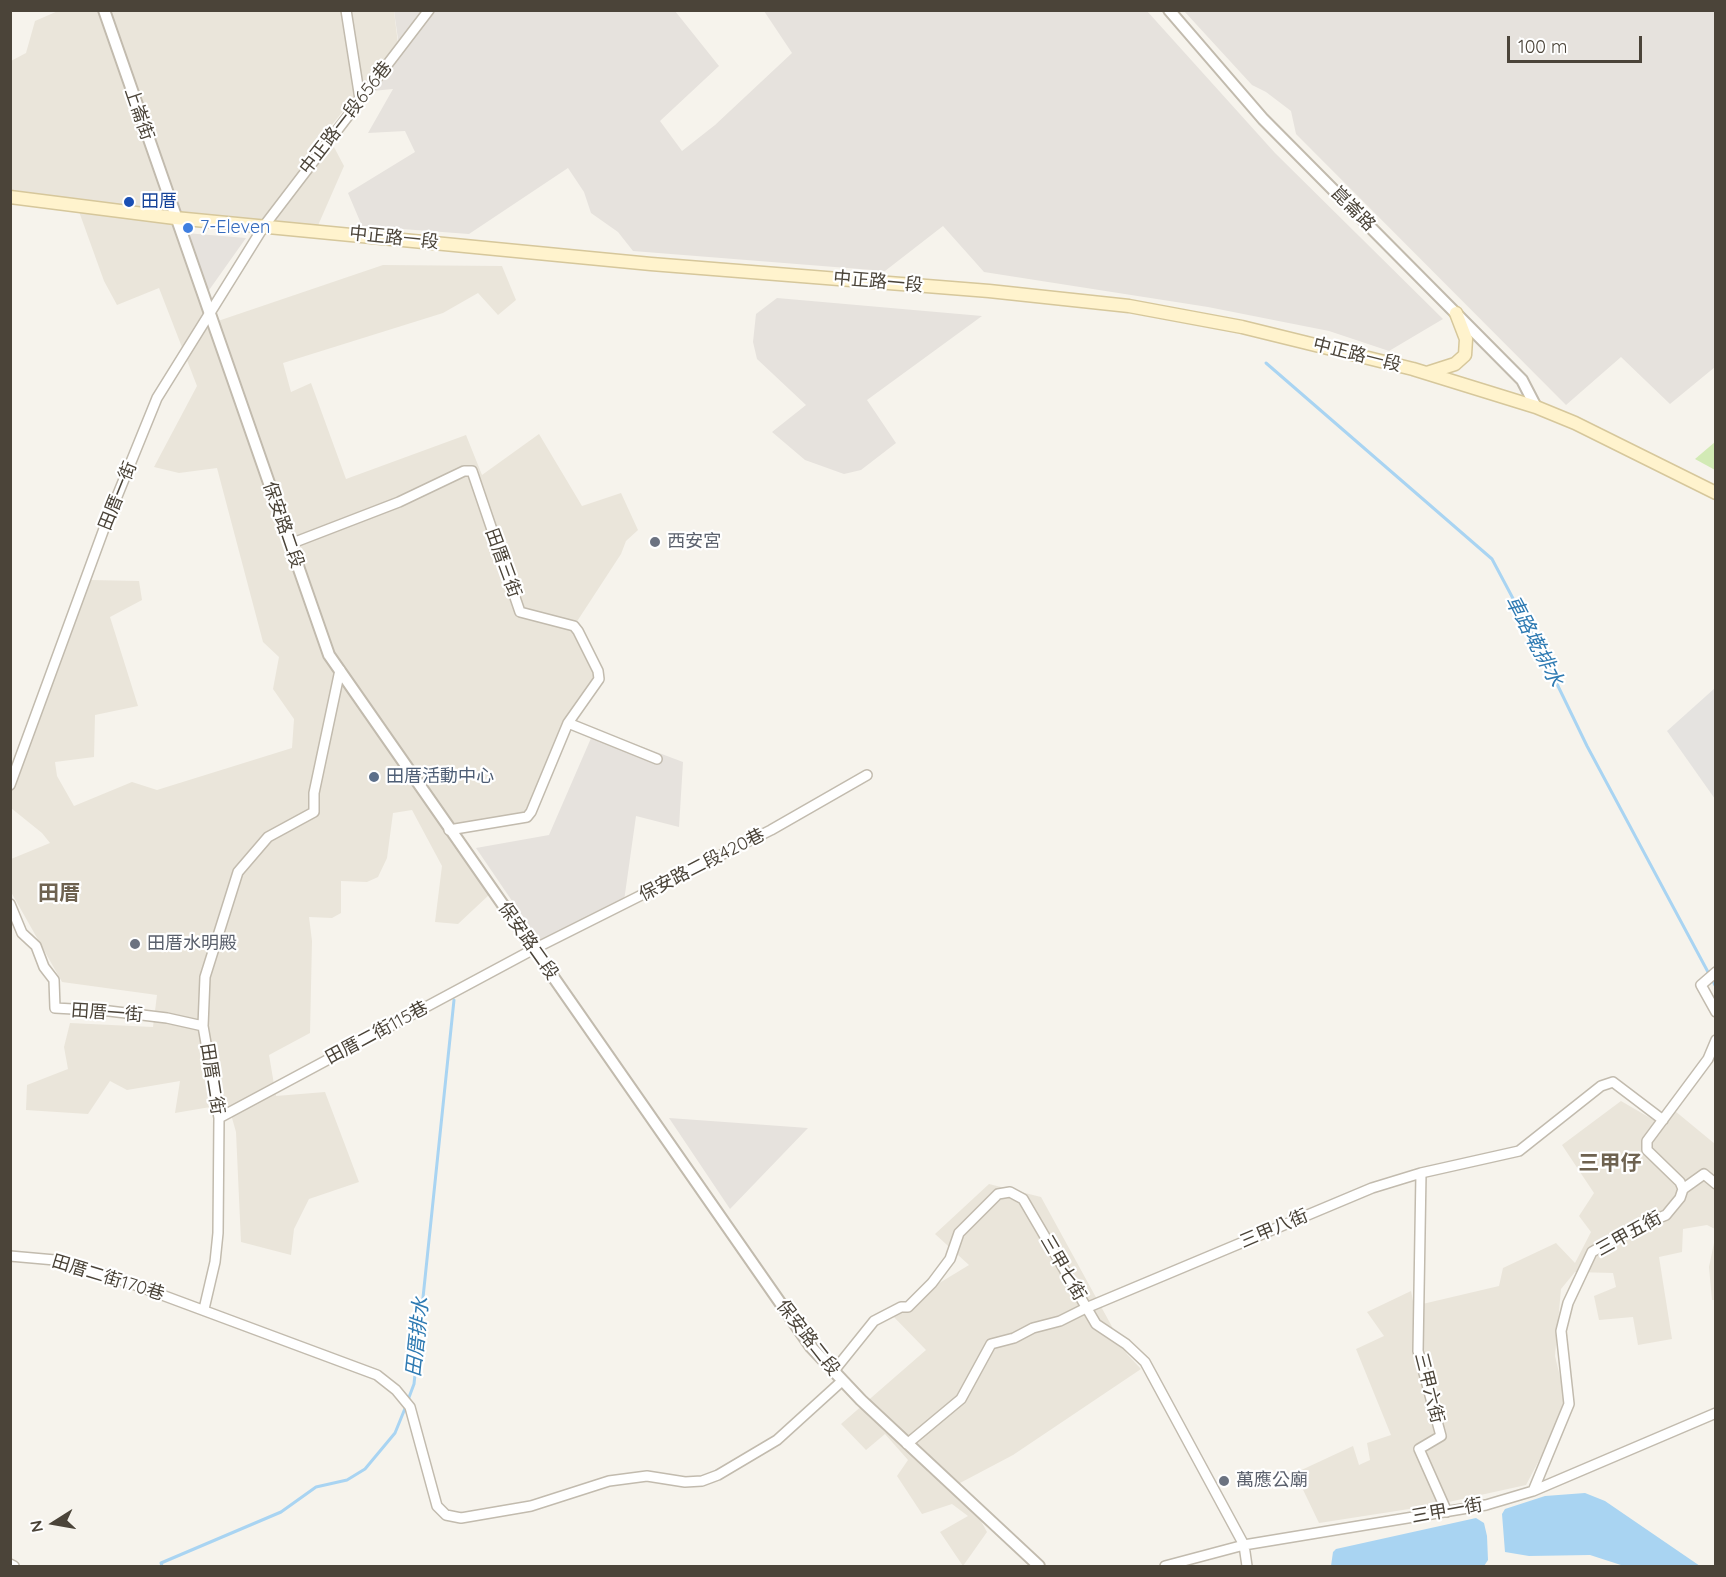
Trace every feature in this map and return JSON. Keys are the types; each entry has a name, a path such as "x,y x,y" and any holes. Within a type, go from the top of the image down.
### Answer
{"main road":[{"name":"中正路一段","path":"10,197 176,218 651,264 989,291 1129,306 1242,327 1427,373 1536,407 1575,423 1716,493"},
{"path":"1427,373 1455,364 1465,355 1466,339 1456,313"}],"street":[{"name":"上崙街","path":"104,10 176,218"},
{"path":"346,10 360,99"},
{"name":"中正路一段656巷","path":"264,226 429,10"},
{"name":"崑崙路","path":"1169,10 1263,119 1522,380 1536,407"},
{"name":"保安路二段","path":"176,218 329,656 790,1319 842,1381 1039,1566"},
{"name":"田厝一街","path":"10,785 105,526 157,398 209,310 264,226"},
{"name":"田厝三街","path":"290,544 399,502 464,471 472,471 520,612 574,626 598,671 599,679 568,723 531,812 527,817 449,830"},
{"name":"田厝二街","path":"204,1309 218,1233 219,1118 204,1026 205,977 238,872 268,837 314,812 314,793 340,670"},
{"path":"568,723 657,759"},
{"name":"保安路二段420巷","path":"534,949 771,830 867,775"},
{"name":"田厝一街","path":"10,904 22,933 36,946 44,967 54,980 55,1008 167,1018 204,1026"},
{"name":"田厝二街115巷","path":"219,1118 534,949"},
{"path":"1716,972 1701,985 1716,1012"},
{"path":"1716,1041 1708,1059 1647,1141 1647,1150 1683,1189 1704,1174 1716,1184"},
{"name":"三甲八街","path":"908,1444 961,1399 991,1344 1014,1338 1033,1328 1060,1321 1372,1188 1421,1173 1519,1151 1601,1086 1613,1082 1663,1120"},
{"name":"三甲六街","path":"1421,1173 1418,1351 1441,1436 1419,1449 1447,1512"},
{"name":"三甲五街","path":"1533,1491 1569,1404 1561,1331 1568,1303 1592,1252 1628,1231 1666,1215 1680,1198 1683,1189"},
{"name":"三甲七街","path":"833,1372 874,1322 901,1307 908,1307 932,1283 950,1259 959,1233 999,1194 1010,1192 1023,1199 1096,1324 1126,1344 1145,1362 1244,1545 1247,1566"},
{"name":"田厝二街170巷","path":"10,1256 55,1260 204,1309"},
{"path":"204,1309 377,1375 396,1390 408,1405 437,1506 447,1515 461,1518 531,1506 609,1480 647,1476 685,1482 702,1481 718,1475 777,1440 842,1381"},
{"name":"三甲一街","path":"1165,1566 1244,1545 1486,1505 1533,1491 1716,1413"},
{"path":"10,1564 14,1566"}],"shaded area":[{"path":"58,11 394,11 398,44 326,132 344,166 316,230 177,215 215,322 383,265 502,266 516,300 498,315 478,293 443,313 283,363 291,392 311,383 346,479 466,435 482,475 539,434 582,506 621,493 638,530 626,541 621,554 574,626 599,679 582,703 527,817 449,830 490,894 458,924 435,922 442,866 412,810 393,813 387,858 378,877 367,882 341,881 341,913 332,918 309,917 312,941 310,1033 269,1055 276,1096 325,1092 359,1182 309,1199 294,1229 291,1255 241,1242 236,1132 228,1104 175,1113 180,1081 127,1090 110,1081 88,1114 26,1110 27,1085 68,1069 64,1047 70,1023 153,1027 157,995 62,982 11,892 11,859 50,843 42,833 11,808 10,796 90,580 139,581 142,600 110,617 138,706 95,715 94,757 55,762 57,776 74,806 132,782 157,790 292,748 294,719 273,689 279,657 263,642 217,468 179,473 154,467 197,386 159,288 117,305 104,281 77,206 11,196 11,61 26,53 35,21"},
{"path":"394,11 675,11 719,66 660,121 682,151 715,125 792,53 764,11 1147,11 1275,153 1443,319 1389,351 1329,331 1208,307 984,272 943,226 885,271 633,251 618,232 591,213 584,192 568,168 469,234 362,226 348,193 415,152 405,131 368,133 393,89 372,91 400,53"},
{"path":"1184,11 1715,11 1715,367 1670,404 1621,357 1566,405 1296,134 1291,111 1266,92 1252,85"},
{"path":"186,233 246,238 207,293"},
{"path":"777,298 982,316 867,400 896,443 861,470 844,474 805,460 772,432 806,405 757,359 753,342 756,314"},
{"path":"1715,688 1715,799 1667,731"},
{"path":"595,729 683,762 679,827 636,816 623,908 542,945 476,848 549,835"},
{"path":"1621,1101 1664,1126 1675,1111 1715,1144 1715,1229 1707,1225 1683,1229 1682,1252 1659,1257 1672,1339 1638,1345 1633,1317 1599,1320 1594,1296 1616,1287 1613,1273 1575,1272 1561,1289 1555,1356 1565,1398 1554,1432 1526,1485 1435,1505 1319,1523 1295,1473 1353,1446 1359,1465 1370,1460 1367,1443 1391,1435 1356,1349 1384,1336 1367,1312 1411,1291 1414,1306 1499,1286 1503,1268 1556,1243 1575,1263 1591,1232 1579,1216 1594,1193 1562,1145"},
{"path":"669,1118 808,1128 730,1209"},
{"path":"989,1184 1041,1197 1127,1354 1141,1369 1013,1455 960,1483 987,1532 963,1566 940,1532 968,1516 952,1504 922,1514 897,1476 908,1460 885,1434 866,1450 841,1424 926,1350 890,1313 969,1265 935,1234"},
{"path":"1715,1238 1715,1300 1712,1300 1709,1267"}],"green space":[{"path":"1715,442 1715,470 1695,459"}],"water":[{"path":"1585,1493 1605,1501 1700,1566 1624,1566 1590,1555 1529,1556 1505,1552 1502,1514 1505,1509 1545,1496"},
{"path":"1476,1518 1484,1523 1487,1536 1488,1560 1484,1566 1331,1566 1333,1552 1336,1549"}],"waterway":[{"name":"車路墘排水","path":"1266,363 1492,559 1542,653 1587,746 1716,987"},
{"name":"田厝排水","path":"408,1400 414,1384 454,1000"},
{"name":"田厝排水","path":"162,1566 161,1563 281,1512 316,1487 347,1480 365,1469 395,1433 406,1406"}],"place":[{"name":"田厝","path":"129,202"},
{"name":"7-Eleven","path":"188,228"},
{"name":"西安宮","path":"655,542"},
{"name":"田厝活動中心","path":"374,777"},
{"name":"田厝水明殿","path":"135,944"},
{"name":"萬應公廟","path":"1224,1481"}],"district":[{"name":"田厝","path":"59,894"},
{"name":"三甲仔","path":"1610,1164"}]}
